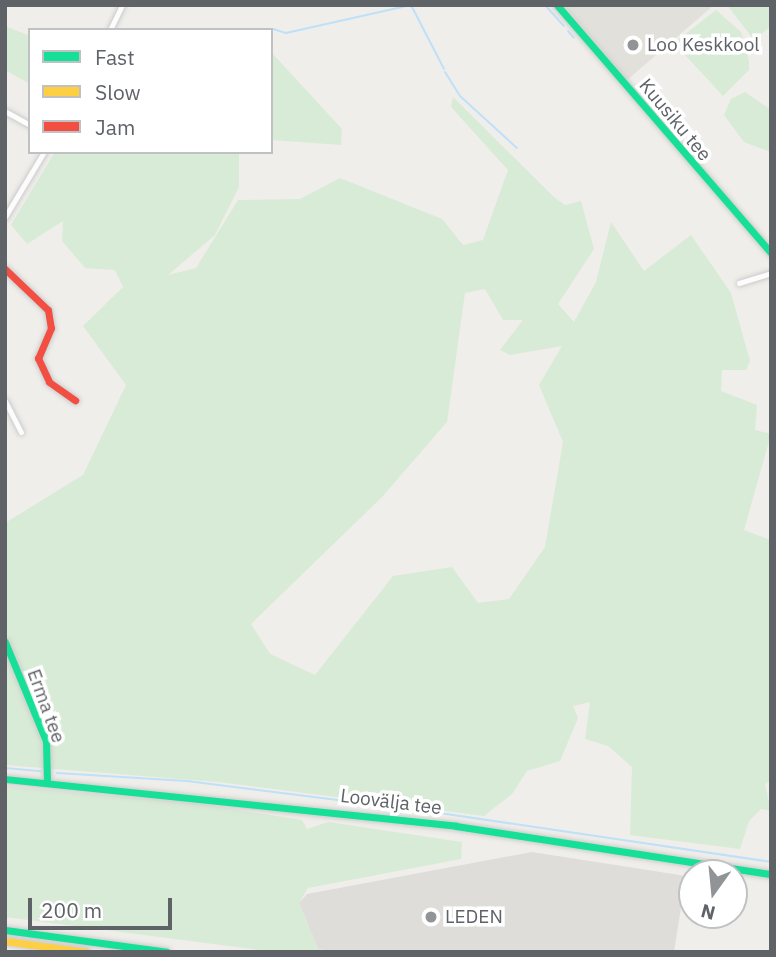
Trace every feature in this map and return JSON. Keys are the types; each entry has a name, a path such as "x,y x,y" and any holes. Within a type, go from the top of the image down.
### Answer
{"main road":[{"name":"Kuusiku tee","path":"557,5 771,253"},
{"path":"5,269 48,310 51,328 38,358 49,382 75,400"},
{"name":"Erma tee","path":"5,642 46,741 47,783"},
{"name":"Loovälja tee","path":"5,779 456,826 771,874"},
{"path":"5,930 167,952"},
{"path":"5,941 86,952"}],"street":[{"path":"111,28 122,5"},
{"path":"5,111 28,124"},
{"path":"5,217 43,154"},
{"path":"739,283 771,273"},
{"path":"5,400 21,432"}],"shaded area":[{"name":"Loo Keskkool","path":"564,5 714,5 627,80"},
{"path":"532,852 678,875 678,927 674,952 336,952 318,949 299,903 307,894"}],"green space":[{"path":"727,5 771,5 771,26 754,40"},
{"path":"716,10 741,32 749,61 749,70 723,96 674,43"},
{"path":"5,26 28,35 28,83 5,70"},
{"path":"273,54 342,129 341,145 273,140"},
{"path":"745,92 771,110 771,152 744,142 724,115 731,99"},
{"path":"453,97 555,198 565,205 581,201 594,249 558,304 574,322 596,282 611,222 644,271 691,235 731,293 750,361 746,370 722,370 721,391 757,405 755,430 771,434 744,530 771,540 771,780 765,784 771,811 761,809 749,821 740,849 630,835 632,767 608,746 585,739 590,702 573,706 578,718 560,761 527,771 512,794 484,816 218,782 5,765 5,523 83,475 126,385 83,326 123,287 115,270 85,268 62,241 63,221 27,244 11,225 54,154 239,154 239,187 215,235 168,275 196,268 238,200 300,199 340,178 442,219 463,245 483,240 508,170 451,107","holes":["485,289 503,320 523,320 500,350 510,355 562,346 539,385 563,442 545,547 509,599 478,603 452,567 393,576 315,675 270,654 251,624 382,497 447,422 465,293"]},
{"path":"5,786 201,804 302,820 307,829 328,822 462,842 461,859 308,888 299,903 318,949 336,952 275,952 5,917"}],"waterway":[{"path":"411,5 444,69"},
{"path":"273,29 286,33 411,5"},
{"path":"545,5 564,26"},
{"path":"568,31 574,38"},
{"path":"445,72 460,96 517,148"},
{"path":"5,768 41,771"},
{"path":"57,773 187,781 433,812 771,862"}],"traffic: fast":[{"path":"557,5 771,253"},
{"path":"5,642 46,741 47,783"},
{"path":"5,779 456,826 771,874"},
{"path":"5,930 167,952"}],"traffic: slow":[{"path":"5,941 86,952"}],"traffic: jam":[{"path":"5,269 48,310 51,328 38,358 49,382 75,400"}],"place":[{"name":"Loo Keskkool","path":"633,45"},
{"name":"LEDEN","path":"431,917"}]}
